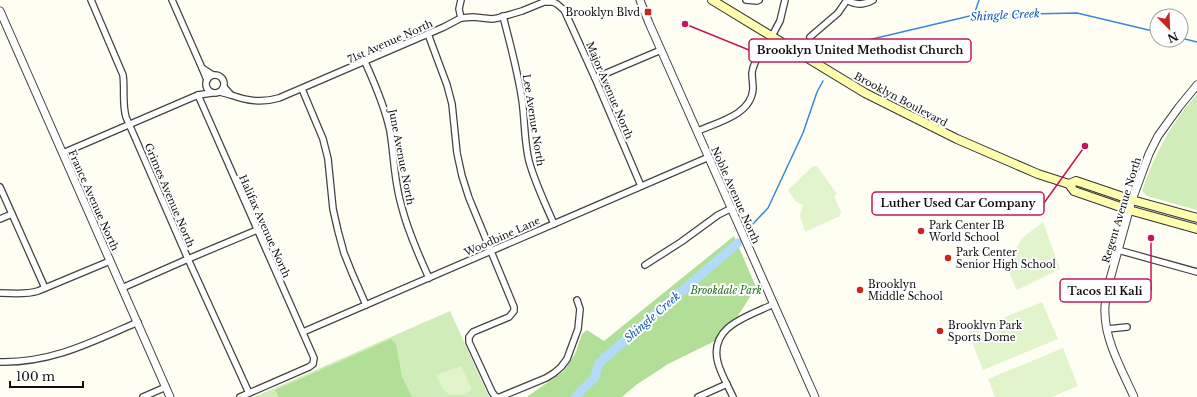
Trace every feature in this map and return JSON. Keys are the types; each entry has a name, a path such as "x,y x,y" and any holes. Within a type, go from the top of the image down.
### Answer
{"main road":[{"name":"Brooklyn Boulevard","path":"712,0 865,92 938,130 1038,174 1069,184 1074,192 1129,210 1197,229"},
{"name":"Brooklyn Boulevard","path":"1069,184 1076,181 1132,200 1197,218"}],"street":[{"name":"Grimes Avenue North","path":"91,0 123,75 123,104 126,117 248,393"},
{"path":"172,0 207,80 206,86 198,95"},
{"path":"461,0 459,9 461,18"},
{"name":"Noble Avenue North","path":"640,0 643,10 815,397"},
{"path":"746,0 759,0"},
{"path":"772,36 780,22 785,0"},
{"path":"810,37 838,13 847,0 857,5 862,5 874,0"},
{"name":"71st Avenue North","path":"220,92 250,101 270,101 365,62 461,18 473,17 492,19 522,11 544,2 553,2 557,4"},
{"name":"Major Avenue North","path":"557,4 566,14 641,186"},
{"name":"France Avenue North","path":"0,11 170,397"},
{"name":"Lee Avenue North","path":"503,16 518,78 529,160 554,224"},
{"path":"428,34 448,85 452,104 457,153 464,183 471,205 513,303 514,311 509,316 474,332 470,337 469,342 492,392 497,397"},
{"path":"698,132 744,109 753,89 752,73 754,64 763,48"},
{"path":"595,78 661,50"},
{"name":"June Avenue North","path":"365,62 385,111 390,130 400,203 407,225 429,278"},
{"path":"63,153 198,95 220,92 225,84 223,78 218,75 213,75 202,68"},
{"path":"207,80 213,75"},
{"path":"206,86 212,93"},
{"name":"Regent Avenue North","path":"1134,397 1114,351 1107,329 1105,303 1109,283 1132,200 1149,154 1158,136 1179,107 1197,86"},
{"path":"224,87 231,95"},
{"path":"302,89 323,139 328,159 333,209 342,246 366,305"},
{"name":"Halifax Avenue North","path":"198,95 314,358 313,364 309,367 248,393"},
{"name":"Woodbine Lane","path":"303,332 709,157"},
{"path":"0,188 44,288"},
{"path":"645,265 681,242 718,214 732,208"},
{"path":"0,220 12,214"},
{"path":"122,288 257,230"},
{"path":"1118,250 1197,272"},
{"path":"0,293 30,293 110,261"},
{"path":"500,397 546,378 554,373 564,363 578,329 580,309 577,300"},
{"path":"733,397 718,362 719,340 722,334 732,324 774,304"},
{"path":"0,362 27,361 47,358 82,346 138,322"},
{"path":"1107,329 1127,327"},
{"path":"698,397 727,384"},
{"path":"143,397 166,388"},
{"path":"240,397 248,393"}],"green space":[{"path":"1197,94 1197,210 1147,196 1142,191 1158,152 1180,116"},
{"path":"813,166 817,166 837,194 834,196 841,212 840,216 805,232 800,216 803,205 796,202 788,190"},
{"path":"1043,222 1060,269 1017,290 1008,271 1013,254 1022,238"},
{"name":"Brookdale Park","path":"734,236 756,287 736,319 723,328 717,340 668,364 636,385 622,397 528,397 564,371 575,354 582,334 587,330 604,341"},
{"path":"1042,302 1058,339 983,370 968,332"},
{"path":"450,311 489,397 254,397"},
{"path":"391,339 396,344 402,377 412,397 279,397 275,390"},
{"path":"1063,348 1078,386 1052,397 995,397 988,379"},
{"path":"461,366 472,390 461,395 450,395 443,390 436,375"}],"waterway":[{"path":"974,15 979,0"},
{"name":"Shingle Creek","path":"836,61 849,51 868,40 974,15 1077,13 1149,30"},
{"name":"Shingle Creek","path":"1189,40 1197,42"},
{"name":"Shingle Creek","path":"749,228 768,208 803,133 817,92 823,81"},
{"name":"Shingle Creek","path":"575,397 595,377 599,363 738,243"}],"place":[{"name":"Brooklyn Blvd","path":"648,12"},
{"name":"Brooklyn United Methodist Church","path":"685,24"},
{"name":"Luther Used Car Company","path":"1085,146"},
{"name":"Park Center IB World School","path":"921,231"},
{"name":"Tacos El Kali","path":"1151,238"},
{"name":"Park Center Senior High School","path":"948,258"},
{"name":"Brooklyn Middle School","path":"860,290"},
{"name":"Brooklyn Park Sports Dome","path":"940,331"}]}
